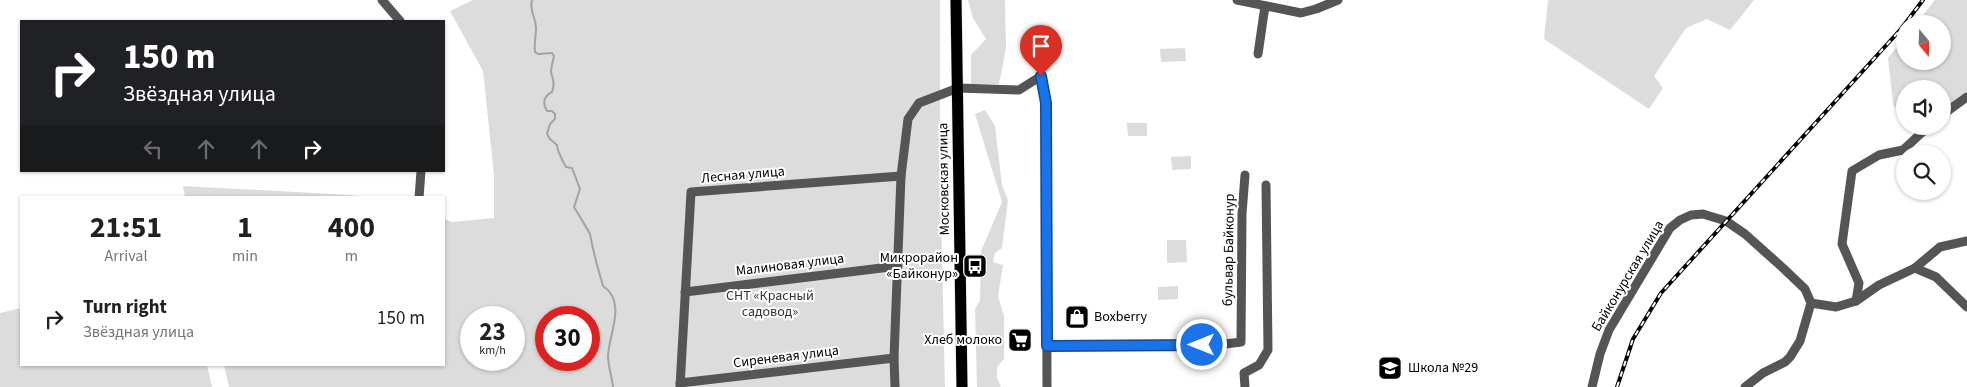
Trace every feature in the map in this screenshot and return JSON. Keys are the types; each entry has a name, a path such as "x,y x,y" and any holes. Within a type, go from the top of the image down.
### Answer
{"main road":[{"name":"Московская улица","path":"956,0 962,387"}],"street":[{"path":"382,0 399,20"},
{"path":"1238,0 1301,13 1338,0"},
{"path":"1258,54 1265,6"},
{"path":"895,387 894,358 901,176 908,119 919,103 958,88 1019,90 1041,76 1046,103 1048,387"},
{"path":"1951,109 1967,97"},
{"path":"1856,301 1860,282 1842,244 1852,171 1879,155 1903,150 1919,135"},
{"path":"418,196 421,172"},
{"name":"бульвар Байконур","path":"1047,346 1217,344 1241,342 1242,214 1245,174"},
{"name":"Лесная улица","path":"680,385 691,192 901,176"},
{"path":"1245,387 1244,372 1259,365 1268,350 1266,185"},
{"name":"Байконурская улица","path":"1592,387 1600,354 1609,330 1670,228 1680,220 1691,215 1703,214 1719,218 1745,234 1805,289 1811,303"},
{"path":"1745,387 1763,373 1785,362 1790,357 1800,342 1811,303 1836,307 1856,301 1879,285 1915,268 1940,247 1967,241"},
{"name":"Малиновая улица","path":"684,292 898,266"},
{"path":"1915,268 1936,277 1967,308"},
{"name":"Сиреневая улица","path":"680,385 894,358"}],"green space":[{"name":"СНТ «Красный садовод»","path":"473,0 940,0 940,170 945,387 229,387 224,366 445,366 445,219 452,222 494,218 494,175 483,71 450,11"},
{"path":"968,0 1005,0 1006,48 999,84 971,84 971,55 986,39 973,18"},
{"path":"1548,0 1754,0 1730,30 1707,19 1686,28 1654,76 1663,88 1649,109 1544,39"},
{"path":"1935,0 1967,0 1967,94 1951,105 1951,80 1896,80 1896,109 1893,104 1888,58 1896,48 1896,70 1951,70 1951,15 1923,15"},
{"path":"1185,48 1186,61 1161,62 1160,49"},
{"path":"985,110 995,126 1002,185 1008,200 1002,248 995,253 993,262 1003,265 998,296 1004,316 1004,359 997,367 997,378 1001,387 977,387 975,309 980,300 981,251 1002,202 975,114"},
{"path":"1127,123 1147,123 1147,136 1128,136"},
{"path":"1191,156 1191,169 1172,170 1171,157"},
{"path":"183,186 358,196 185,196"},
{"path":"1167,240 1186,240 1187,262 1167,263"},
{"path":"1178,286 1178,299 1158,300 1158,287"},
{"path":"20,308 20,366 207,366 212,387 0,387 0,313"}],"waterway":[{"path":"532,0 531,8 536,28 535,52 538,54 552,53 554,56 551,72 553,89 544,103 547,111 552,111 555,114 555,119 550,124 547,134 557,145 566,167 572,168 580,189 574,207 590,234 603,286 614,300 615,318 608,356 613,387"}],"railway":[{"path":"1617,387 1633,339 1661,293 1901,29 1923,0"}],"place":[{"name":"Микрорайон «Байконур»","path":"975,266"},
{"name":"Boxberry","path":"1077,317"},
{"name":"Хлеб молоко","path":"1020,340"},
{"name":"Школа №29","path":"1390,368"}],"route":[{"path":"1041,76 1046,103 1047,346 1202,345"}]}
